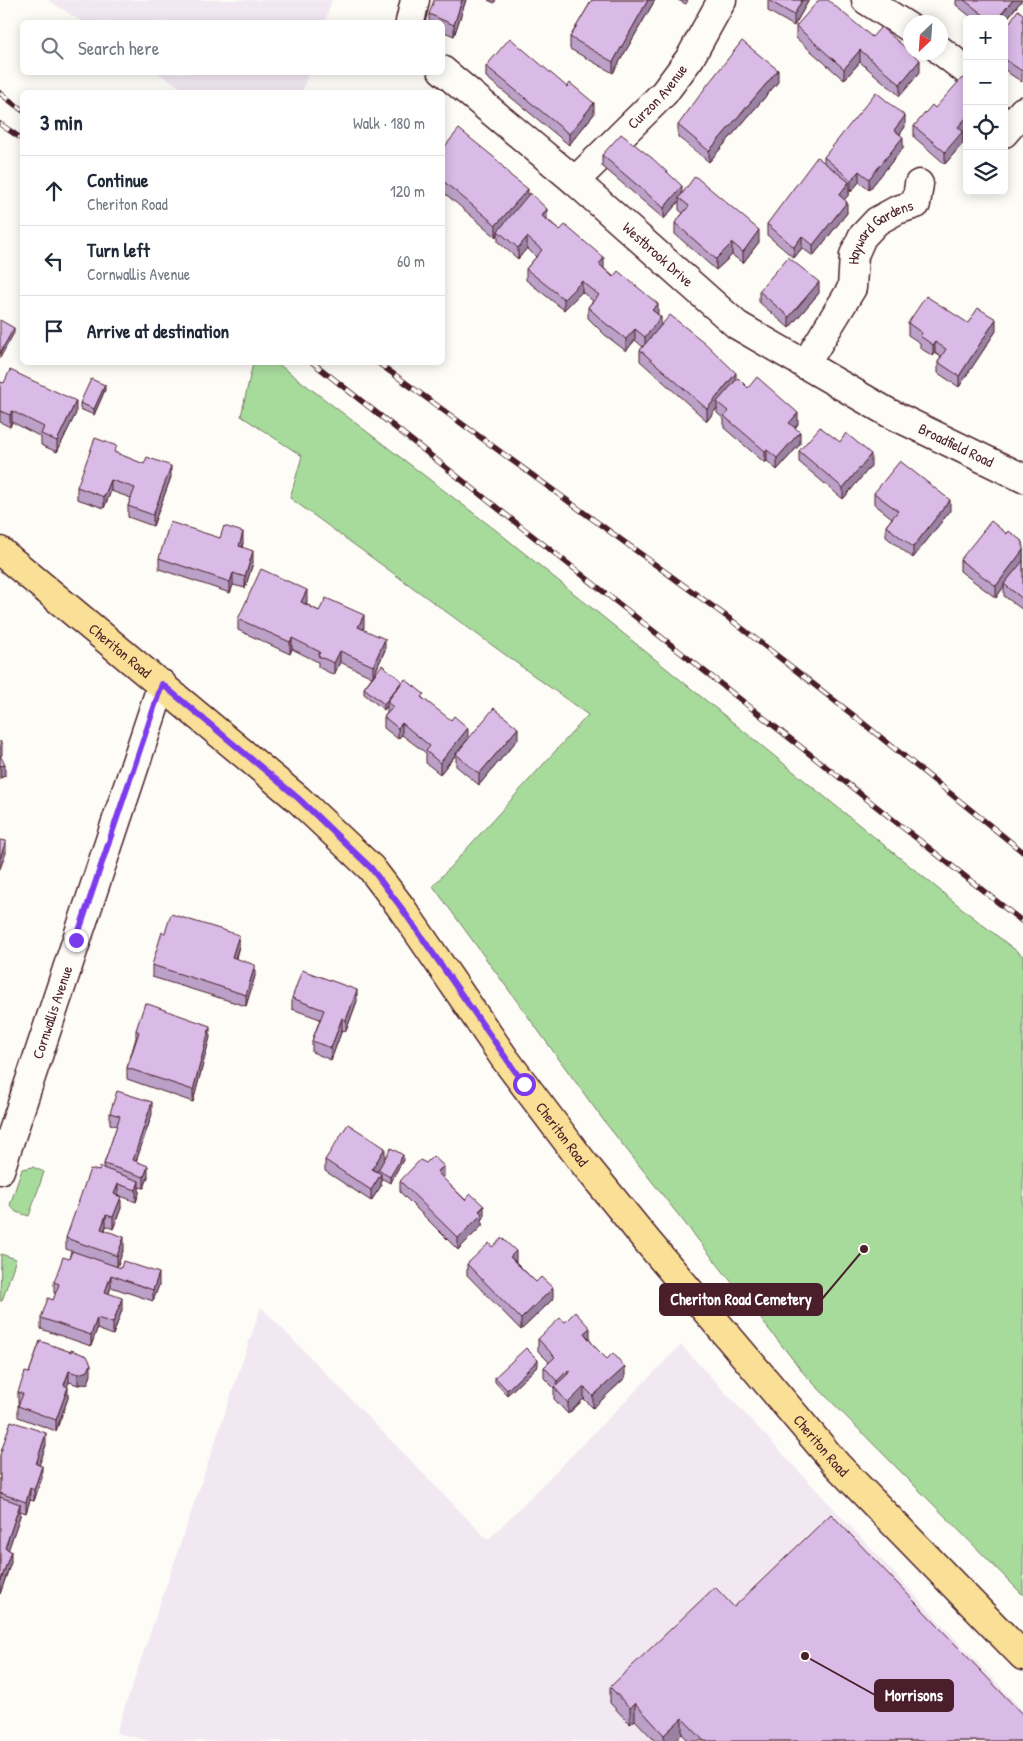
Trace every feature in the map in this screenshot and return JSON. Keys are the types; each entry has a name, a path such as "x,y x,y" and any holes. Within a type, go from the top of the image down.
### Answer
{"main road":[{"name":"Cheriton Road","path":"0,551 298,798 371,868 400,906 505,1058 571,1147 675,1274 837,1465 1023,1656"}],"street":[{"path":"410,20 415,0"},
{"name":"Curzon Avenue","path":"575,181 664,92 690,58 722,0"},
{"path":"866,0 903,24"},
{"path":"948,56 963,68"},
{"name":"Westbrook Drive","path":"445,73 575,181 737,325 889,413"},
{"name":"Hayward Gardens","path":"805,365 852,288 854,255 862,237 877,221 897,210 916,204 919,184"},
{"name":"Broadfield Road","path":"889,413 1023,478"},
{"name":"Cornwallis Avenue","path":"0,1170 162,684"}],"shaded area":[{"path":"48,0 332,0 326,20 79,20"},
{"path":"161,75 307,75 303,90 185,90"},
{"path":"261,1307 488,1540 681,1345 1023,1711 1023,1741 150,1741 116,1733"}],"green space":[{"path":"253,365 280,365 497,531 1023,956 1023,1595 806,1376 604,1121 433,886 588,715 290,498 302,456 241,416"},
{"path":"33,1167 44,1172 29,1216 16,1212 10,1205 22,1169"},
{"path":"1,1254 16,1259 2,1301 0,1301"}],"building":[{"path":"434,0 462,0 454,25 429,14"},
{"path":"592,0 648,0 613,62 570,37"},
{"path":"768,0 802,0 794,15"},
{"path":"819,0 828,0 872,37 881,27 903,46 903,60 920,60 900,84 860,50 844,69 796,26"},
{"path":"964,0 1013,0 1000,15 984,15"},
{"path":"1018,10 1023,14 1022,71 1008,61 1008,21 1010,22"},
{"path":"510,38 567,87 570,83 594,103 569,134 486,66"},
{"path":"742,41 778,70 709,151 678,125"},
{"path":"963,79 963,121 958,127 963,131 945,152 914,126 932,105 935,108"},
{"path":"876,92 905,116 894,130 903,137 869,179 859,171 851,180 824,157"},
{"path":"459,129 496,159 511,176 528,189 496,225 445,182 445,146"},
{"path":"621,134 652,158 682,186 664,208 602,155"},
{"path":"817,157 849,182 839,195 847,202 813,245 802,236 794,247 767,224"},
{"path":"695,176 759,230 743,252 732,243 716,259 675,223 689,206 679,198"},
{"path":"530,193 547,209 542,216 560,230 565,225 604,258 599,264 613,277 618,271 658,304 652,310 661,317 645,337 635,329 626,339 605,323 588,307 599,295 582,281 564,299 526,269 542,250 527,237 518,248 498,231"},
{"path":"788,257 819,282 789,317 759,291"},
{"path":"926,296 968,323 978,308 996,319 959,376 938,362 946,349 935,342 933,345 920,336 922,333 908,323"},
{"path":"670,315 705,343 736,373 707,409 640,350"},
{"path":"0,320 14,328 0,353"},
{"path":"10,370 76,401 57,441 41,434 44,427 12,411 10,415 0,411 0,382 4,383"},
{"path":"757,377 798,413 789,423 800,432 777,458 767,450 765,451 724,416 729,412 717,402 738,378 748,388"},
{"path":"91,379 105,385 94,409 80,403"},
{"path":"820,427 840,442 846,433 871,454 843,488 799,451"},
{"path":"95,438 117,446 114,452 144,464 147,457 171,466 153,515 128,506 135,488 111,480 104,497 77,487"},
{"path":"900,461 950,500 913,547 886,526 898,511 874,493"},
{"path":"991,521 1007,534 1009,531 1023,542 1023,550 996,586 960,560"},
{"path":"170,522 220,538 224,526 243,532 239,546 253,551 245,577 233,573 230,582 159,558"},
{"path":"1023,561 1023,599 1004,584"},
{"path":"261,569 307,590 301,602 319,611 326,598 364,615 358,627 385,639 373,666 340,651 334,663 318,656 320,652 292,638 290,642 238,619"},
{"path":"382,665 402,681 384,704 364,688"},
{"path":"405,679 424,694 421,697 451,720 454,716 468,728 440,763 426,751 430,746 402,723 398,728 384,717 393,707 387,702"},
{"path":"494,708 518,728 479,774 456,754"},
{"path":"0,755 5,765 0,766"},
{"path":"0,840 6,841 0,858"},
{"path":"171,914 239,935 232,957 255,965 246,995 152,965 162,932 165,933"},
{"path":"302,970 357,990 346,1020 342,1018 331,1048 312,1041 324,1010 292,998"},
{"path":"145,1003 210,1026 193,1090 127,1068 139,1032 136,1030"},
{"path":"117,1091 152,1102 133,1160 148,1166 144,1177 104,1164 120,1116 110,1113"},
{"path":"348,1124 385,1148 372,1169 381,1174 371,1190 325,1160"},
{"path":"391,1148 403,1155 390,1177 378,1170"},
{"path":"433,1156 444,1166 437,1172 465,1200 471,1194 484,1206 479,1211 482,1214 458,1238 400,1181 420,1160 426,1163"},
{"path":"100,1167 139,1181 136,1190 118,1184 114,1194 121,1197 113,1217 106,1215 101,1229 124,1237 117,1256 66,1238 90,1169 99,1171"},
{"path":"502,1238 516,1251 510,1257 536,1282 541,1277 553,1288 521,1319 467,1264 489,1243 492,1247"},
{"path":"72,1251 121,1268 123,1261 159,1273 153,1290 111,1275 105,1292 122,1298 113,1323 97,1318 91,1335 41,1318 48,1298 53,1300 59,1284 54,1282 63,1257 69,1259"},
{"path":"575,1312 590,1328 584,1333 596,1348 607,1359 613,1353 625,1367 593,1396 584,1387 568,1403 554,1387 570,1372 568,1370 557,1381 544,1367 555,1357 538,1339 560,1318 565,1322"},
{"path":"40,1341 87,1356 91,1364 88,1371 78,1374 69,1371 64,1385 68,1387 56,1420 18,1406 23,1394 18,1392 25,1372 29,1373"},
{"path":"526,1348 538,1360 507,1390 495,1377"},
{"path":"11,1421 46,1433 36,1464 42,1466 34,1490 30,1488 26,1502 0,1493 0,1455"},
{"path":"0,1497 20,1504 5,1548 11,1551 0,1583"},
{"path":"831,1514 1023,1715 1023,1741 704,1741 682,1718 664,1735 635,1703 630,1708 610,1687 715,1587 734,1607"}],"railway":[{"path":"0,93 20,108"},
{"path":"0,124 20,138"},
{"path":"316,365 1023,922"},
{"path":"381,365 730,619 1023,852"}],"place":[{"name":"Cheriton Road Cemetery","path":"864,1249"},
{"name":"Morrisons","path":"805,1656"}],"route":[{"path":"76,940 162,684 298,798 371,868 400,906 524,1084"}]}
